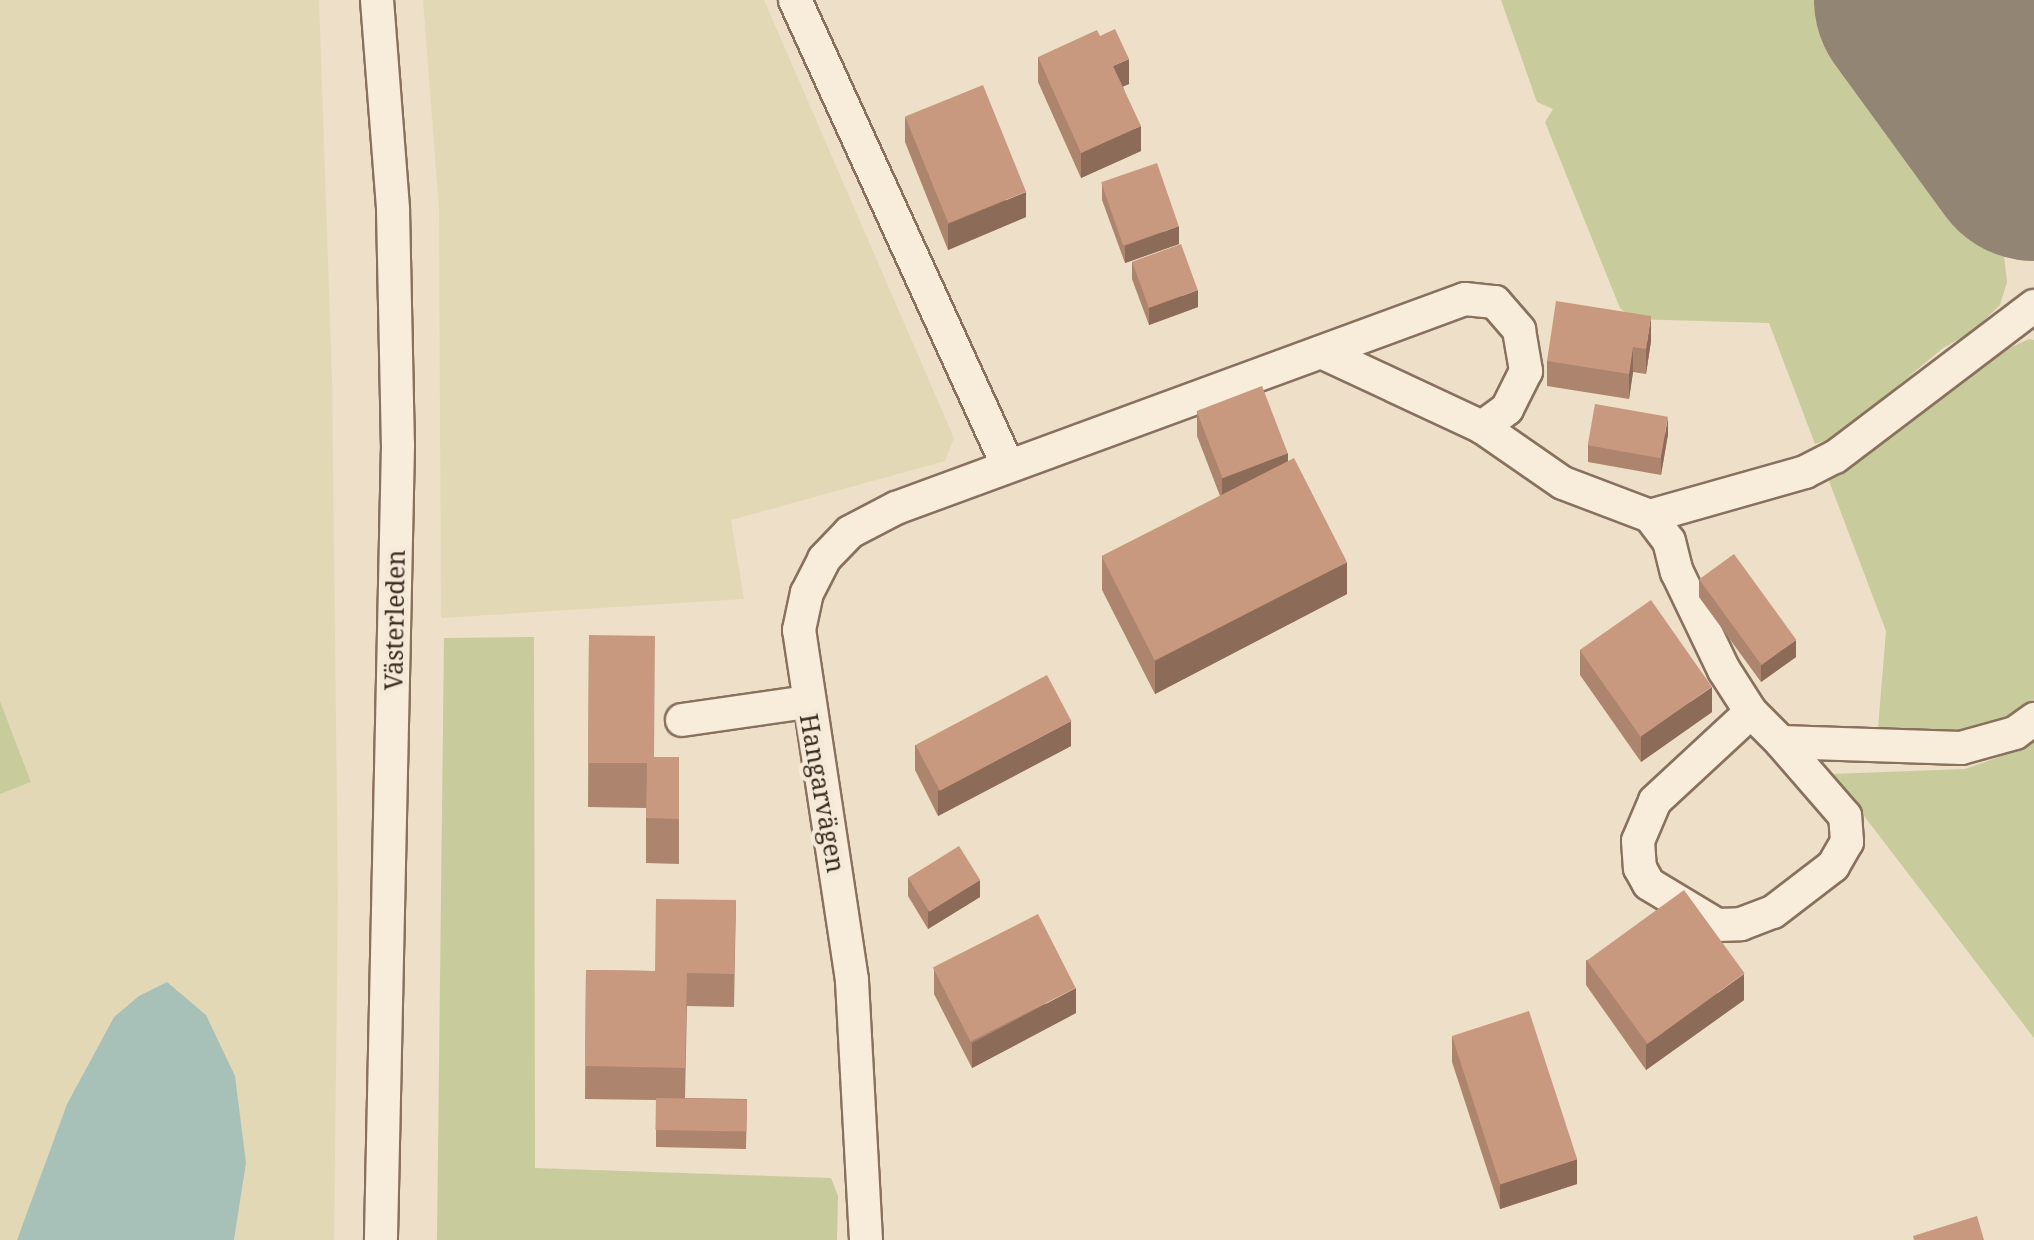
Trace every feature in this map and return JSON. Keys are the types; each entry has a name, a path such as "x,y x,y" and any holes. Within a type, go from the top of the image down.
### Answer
{"street":[{"name":"Västerleden","path":"377,0 393,210 398,445 381,1240"},
{"path":"795,0 1008,466"},
{"name":"Hangarvägen","path":"866,1240 852,980 798,630 807,593 824,559 850,532 896,508 1465,299 1495,302 1519,330 1526,371 1507,409 1482,427"},
{"path":"1650,516 1806,472 1835,457 2034,306"},
{"path":"1323,353 1482,427 1563,482 1650,516 1669,541 1677,572 1750,712 1845,816 1847,842 1833,866 1773,912 1741,924 1717,924 1649,884 1640,868 1638,841 1655,801 1750,712"},
{"path":"682,720 807,702"},
{"path":"1780,742 1962,748 2015,733 2034,719"}],"shaded area":[{"path":"0,0 319,0 332,379 338,897 334,1240 234,1240 246,1163 114,1017 67,1104 17,1240 0,1240 0,794 31,782 0,701"},
{"path":"423,0 764,0 954,438 945,461 731,520 744,599 441,618 439,209"}],"green space":[{"path":"1501,0 1828,0 2003,247 2007,282 2000,305 1972,332 1943,348 1838,436 1815,444 1769,323 1632,319 1620,308 1545,122 1553,109 1537,102"},
{"path":"2034,340 2034,699 2008,717 1960,736 1878,728 1886,631 1829,481 1990,357"},
{"path":"534,637 535,1168 831,1178 838,1196 837,1240 437,1240 444,638"},
{"path":"0,701 31,782 0,794"},
{"path":"2034,735 2034,1038 1832,774 1965,769 2010,753"}],"water":[{"path":"167,982 206,1015 235,1076 246,1163 234,1240 17,1240 67,1104 114,1017 139,996"}],"building":[{"path":"1115,29 1129,59 1113,66 1141,126 1081,153 1038,57 1097,30 1100,36"},
{"path":"983,85 1026,192 948,223 905,116"},
{"path":"1157,163 1179,226 1123,246 1101,182"},
{"path":"1181,244 1198,290 1149,308 1132,262"},
{"path":"1556,301 1651,316 1646,349 1633,347 1629,374 1547,361"},
{"path":"1262,386 1288,453 1222,478 1197,411"},
{"path":"1595,404 1668,417 1661,458 1588,445"},
{"path":"1294,458 1347,562 1155,660 1102,556"},
{"path":"1734,554 1796,640 1762,665 1699,579"},
{"path":"1651,600 1712,687 1641,737 1580,650"},
{"path":"589,635 655,636 654,757 679,757 679,819 646,818 647,763 588,763"},
{"path":"1047,675 1071,721 940,791 915,745"},
{"path":"959,846 980,880 929,912 908,878"},
{"path":"1684,890 1745,973 1647,1044 1587,961"},
{"path":"656,899 736,900 734,974 687,973 685,1068 585,1066 586,970 655,971"},
{"path":"1038,914 1076,988 971,1042 933,968"},
{"path":"1529,1011 1577,1159 1500,1184 1452,1036"},
{"path":"656,1098 747,1100 746,1132 655,1130"},
{"path":"1977,1216 1984,1240 1914,1240 1913,1236"}],"runway":[{"path":"1924,0 2034,151"}]}
